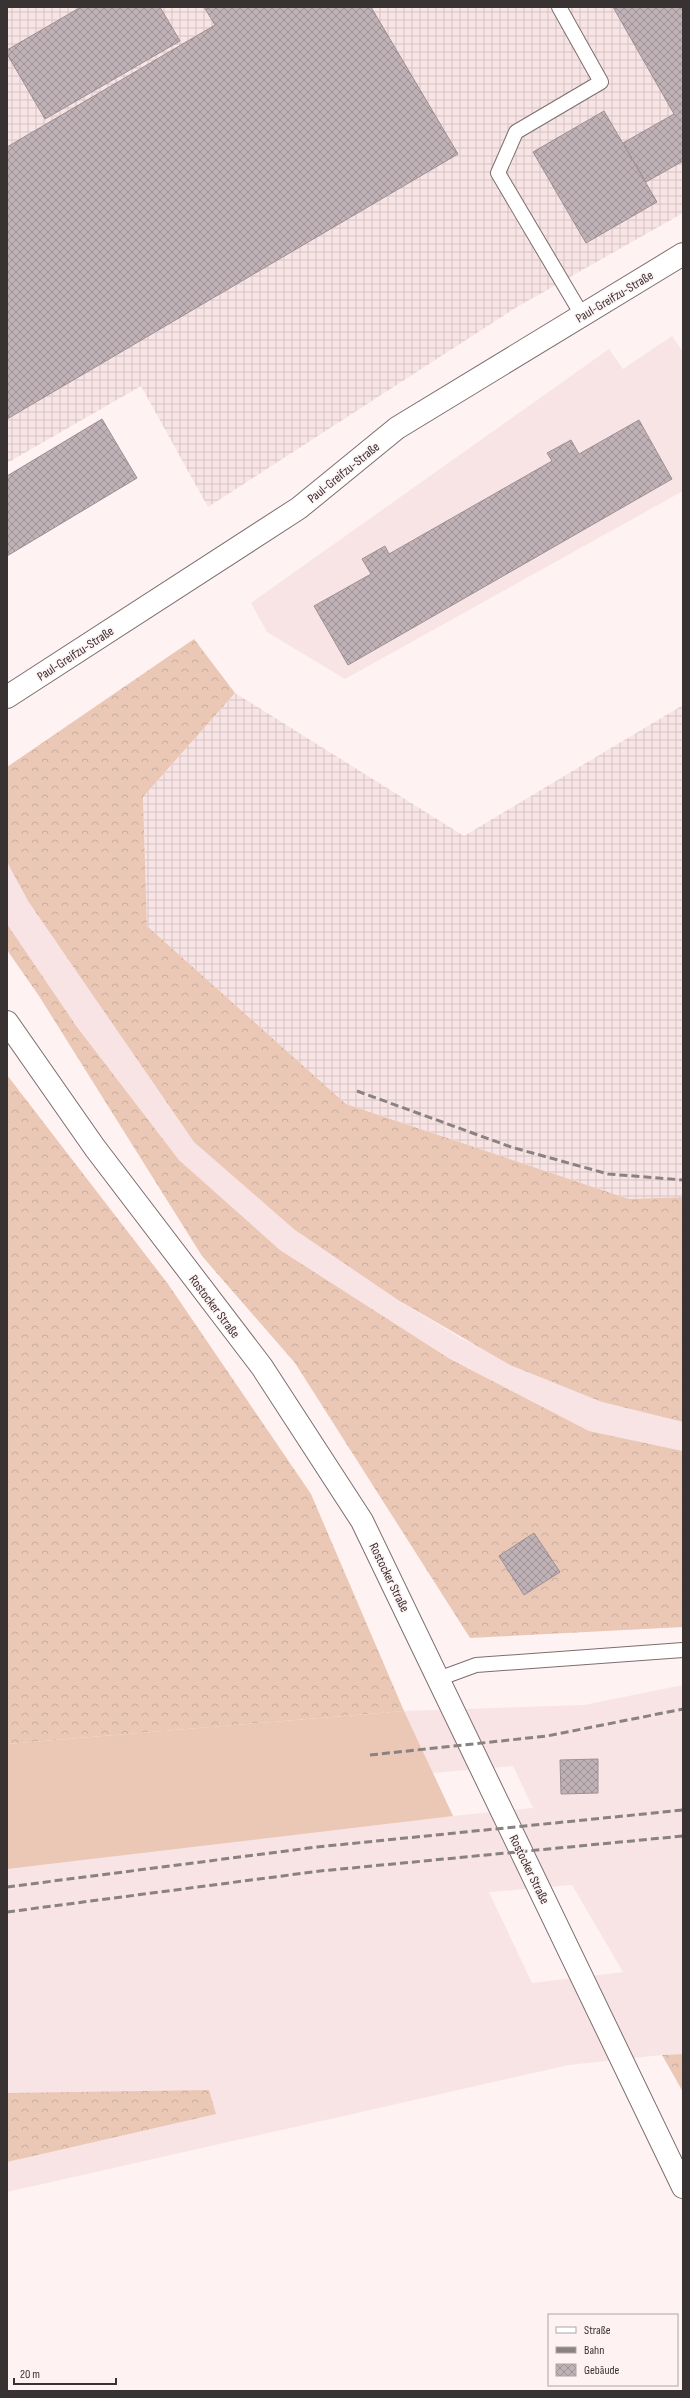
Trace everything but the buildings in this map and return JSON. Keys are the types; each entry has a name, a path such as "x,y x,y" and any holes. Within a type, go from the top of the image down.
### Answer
{"street":[{"name":"Paul-Greifzu-Straße","path":"7,697 292,512 397,428 683,254"},
{"name":"Rostocker Straße","path":"7,1022 95,1148 262,1367 362,1521 683,2187"}],"lane":[{"path":"559,7 601,82 516,132 498,173 582,315"},
{"path":"438,1679 476,1665 683,1650"}],"shaded area":[{"path":"7,7 683,7 683,213 517,307 208,507 141,386 7,463"},
{"path":"672,336 683,352 683,491 345,679 267,632 251,603 609,349 623,369"},
{"path":"235,693 464,836 683,705 683,1197 629,1199 346,1104 147,926 143,797"},
{"path":"7,862 28,901 106,1013 295,1230 398,1300 462,1339 602,1402 683,1422 683,1451 589,1431 450,1359 280,1250 179,1160 77,1027 7,924"},
{"path":"683,1685 683,2054 569,2065 7,2192 7,1744 404,1711 584,1705","holes":["513,1766 533,1808 453,1816 433,1773","572,1885 623,1972 532,1983 489,1892"]}],"green space":[{"path":"194,639 235,693 143,797 147,926 346,1104 629,1199 683,1197 683,1422 602,1402 510,1365 398,1300 295,1230 194,1142 28,901 7,862 7,767"},
{"path":"7,924 77,1027 179,1160 280,1250 450,1359 589,1431 683,1451 683,1627 470,1638 295,1363 202,1256 39,996 7,950"},
{"path":"7,1075 168,1284 311,1494 404,1711 7,1744"},
{"path":"404,1711 453,1816 7,1869 7,1744"},
{"path":"683,2054 683,2092 662,2055"},
{"path":"209,2090 216,2114 7,2162 7,2093"}],"railway":[{"path":"357,1091 511,1147 608,1174 683,1180"},
{"path":"370,1755 547,1736 683,1709"},
{"path":"7,1887 317,1847 683,1810"},
{"path":"7,1912 320,1871 683,1836"}]}
